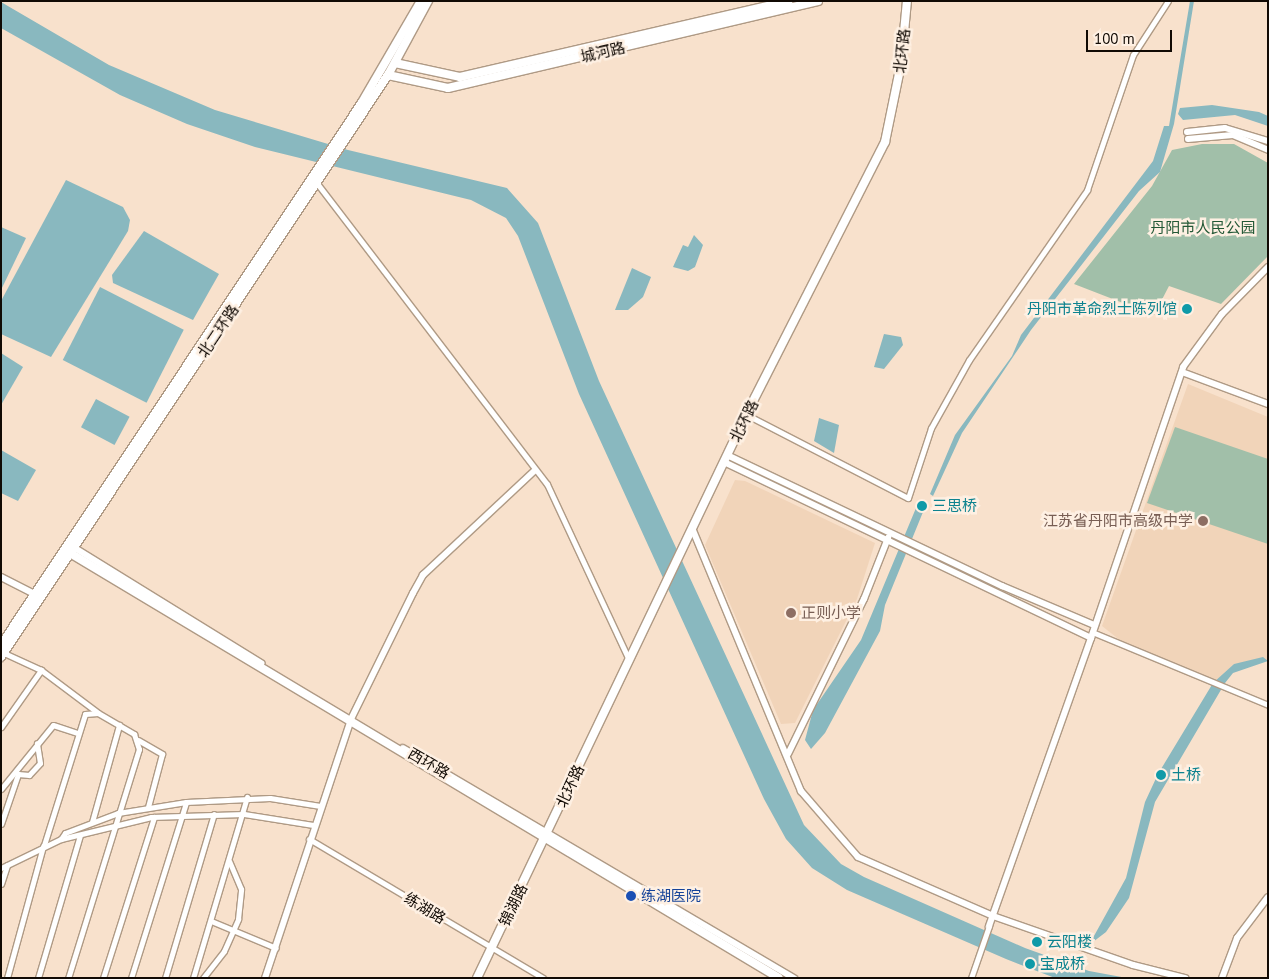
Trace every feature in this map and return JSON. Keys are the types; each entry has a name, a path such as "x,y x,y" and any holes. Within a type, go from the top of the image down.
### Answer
{"main road":[{"name":"北二环路","path":"340,140 421,1"},
{"name":"北二环路","path":"2,651 340,140 388,74 428,1"},
{"name":"城河路","path":"395,62 460,78 788,1"},
{"name":"城河路","path":"388,74 448,88 818,1"},
{"name":"北环路","path":"549,832 725,459 885,142 902,64 907,1"},
{"name":"北二环路","path":"2,651 35,594 68,549 316,182 319,172"},
{"name":"西环路","path":"68,549 545,840 779,978"},
{"name":"锦湖路","path":"477,978 549,832"}],"street":[{"path":"747,415 908,498 931,428 969,360 1087,190 1133,55 1168,1"},
{"path":"1268,141 1225,128 1188,135 1233,136 1268,150"},
{"path":"316,182 557,500 630,660"},
{"path":"971,978 976,959 993,916 1182,372 1222,314 1268,268"},
{"path":"1182,372 1268,404"},
{"path":"725,459 891,532 1092,631"},
{"path":"725,459 917,554 1092,631 1268,705"},
{"path":"265,978 276,948 308,838 351,721 423,575 534,471"},
{"path":"692,528 802,791 858,857 993,916 1133,965 1186,978"},
{"path":"788,754 864,599 891,532"},
{"path":"1,576 35,594"},
{"path":"2,651 41,670 98,713 162,754 148,807"},
{"path":"1,727 41,670"},
{"path":"6,978 43,846 78,733 85,714 98,713"},
{"name":"西环路","path":"351,721 549,832 794,978"},
{"path":"1,789 53,725 78,733"},
{"path":"92,822 119,725"},
{"path":"68,978 113,824 139,749 138,740"},
{"path":"1,824 18,774 29,775 40,763 37,743"},
{"path":"61,839 65,833 118,813 186,802 247,797 320,806"},
{"path":"194,978 244,814 247,797"},
{"path":"131,978 186,802"},
{"path":"103,978 155,806"},
{"path":"164,978 214,814"},
{"path":"1,868 43,846 61,839 113,824 153,817 244,814 314,825"},
{"path":"38,978 80,835"},
{"name":"练湖路","path":"308,838 543,978"},
{"path":"203,978 234,930 241,889 229,861"},
{"path":"1,884 7,864"},
{"path":"1222,978 1238,938 1268,896"},
{"path":"211,922 276,948"}],"shaded area":[{"name":"江苏省丹阳市高级中学","path":"1188,384 1268,417 1268,660 1234,664 1217,680 1121,641 1102,626"},
{"name":"正则小学","path":"735,480 745,481 875,543 857,599 795,723 781,724 705,545"}],"green space":[{"name":"丹阳市人民公园","path":"1202,144 1234,144 1268,163 1268,256 1221,304 1169,286 1154,315 1074,284 1152,186 1172,150"},
{"path":"1175,427 1268,459 1268,544 1147,503"}],"water":[{"path":"1190,1 1194,1 1174,124 1160,172 1139,191 1031,330 962,433 933,496 930,494 955,435 1012,356 1021,335 1153,161 1164,126 1169,126"},
{"path":"1,2 109,65 215,110 348,150 507,188 538,223 599,381 804,825 841,864 864,877 1025,948 1089,971 1127,978 1055,978 1006,959 847,890 812,868 786,839 764,799 579,394 518,236 506,218 471,200 255,147 187,124 120,95 1,28"},
{"path":"1212,105 1259,112 1268,116 1268,126 1235,115 1183,120 1178,114 1180,108"},
{"path":"66,180 123,207 130,220 128,231 51,357 1,334 1,301"},
{"path":"1,227 26,238 1,290"},
{"path":"144,231 219,274 193,320 113,283 112,275"},
{"path":"694,235 703,245 695,267 688,271 673,267 683,245 688,247"},
{"path":"632,268 651,277 643,297 628,310 615,310"},
{"path":"100,287 184,330 147,403 63,360"},
{"path":"884,334 901,337 903,345 884,369 874,367"},
{"path":"1,353 23,367 1,405"},
{"path":"96,399 130,417 115,445 81,427"},
{"path":"819,418 839,425 834,453 814,441"},
{"path":"1,450 36,470 18,501 1,493"},
{"path":"916,508 923,512 885,605 880,631 825,733 811,749 805,740 813,710 861,640"},
{"path":"1263,657 1268,661 1233,673 1225,683 1155,802 1129,898 1106,932 1089,945 1126,878 1145,802 1158,774 1213,683 1234,664"}],"place":[{"name":"丹阳市革命烈士陈列馆","path":"1187,309"},
{"name":"三思桥","path":"922,506"},
{"name":"江苏省丹阳市高级中学","path":"1203,521"},
{"name":"正则小学","path":"791,613"},
{"name":"土桥","path":"1161,775"},
{"name":"练湖医院","path":"631,896"},
{"name":"云阳楼","path":"1037,942"},
{"name":"宝成桥","path":"1030,964"}]}
